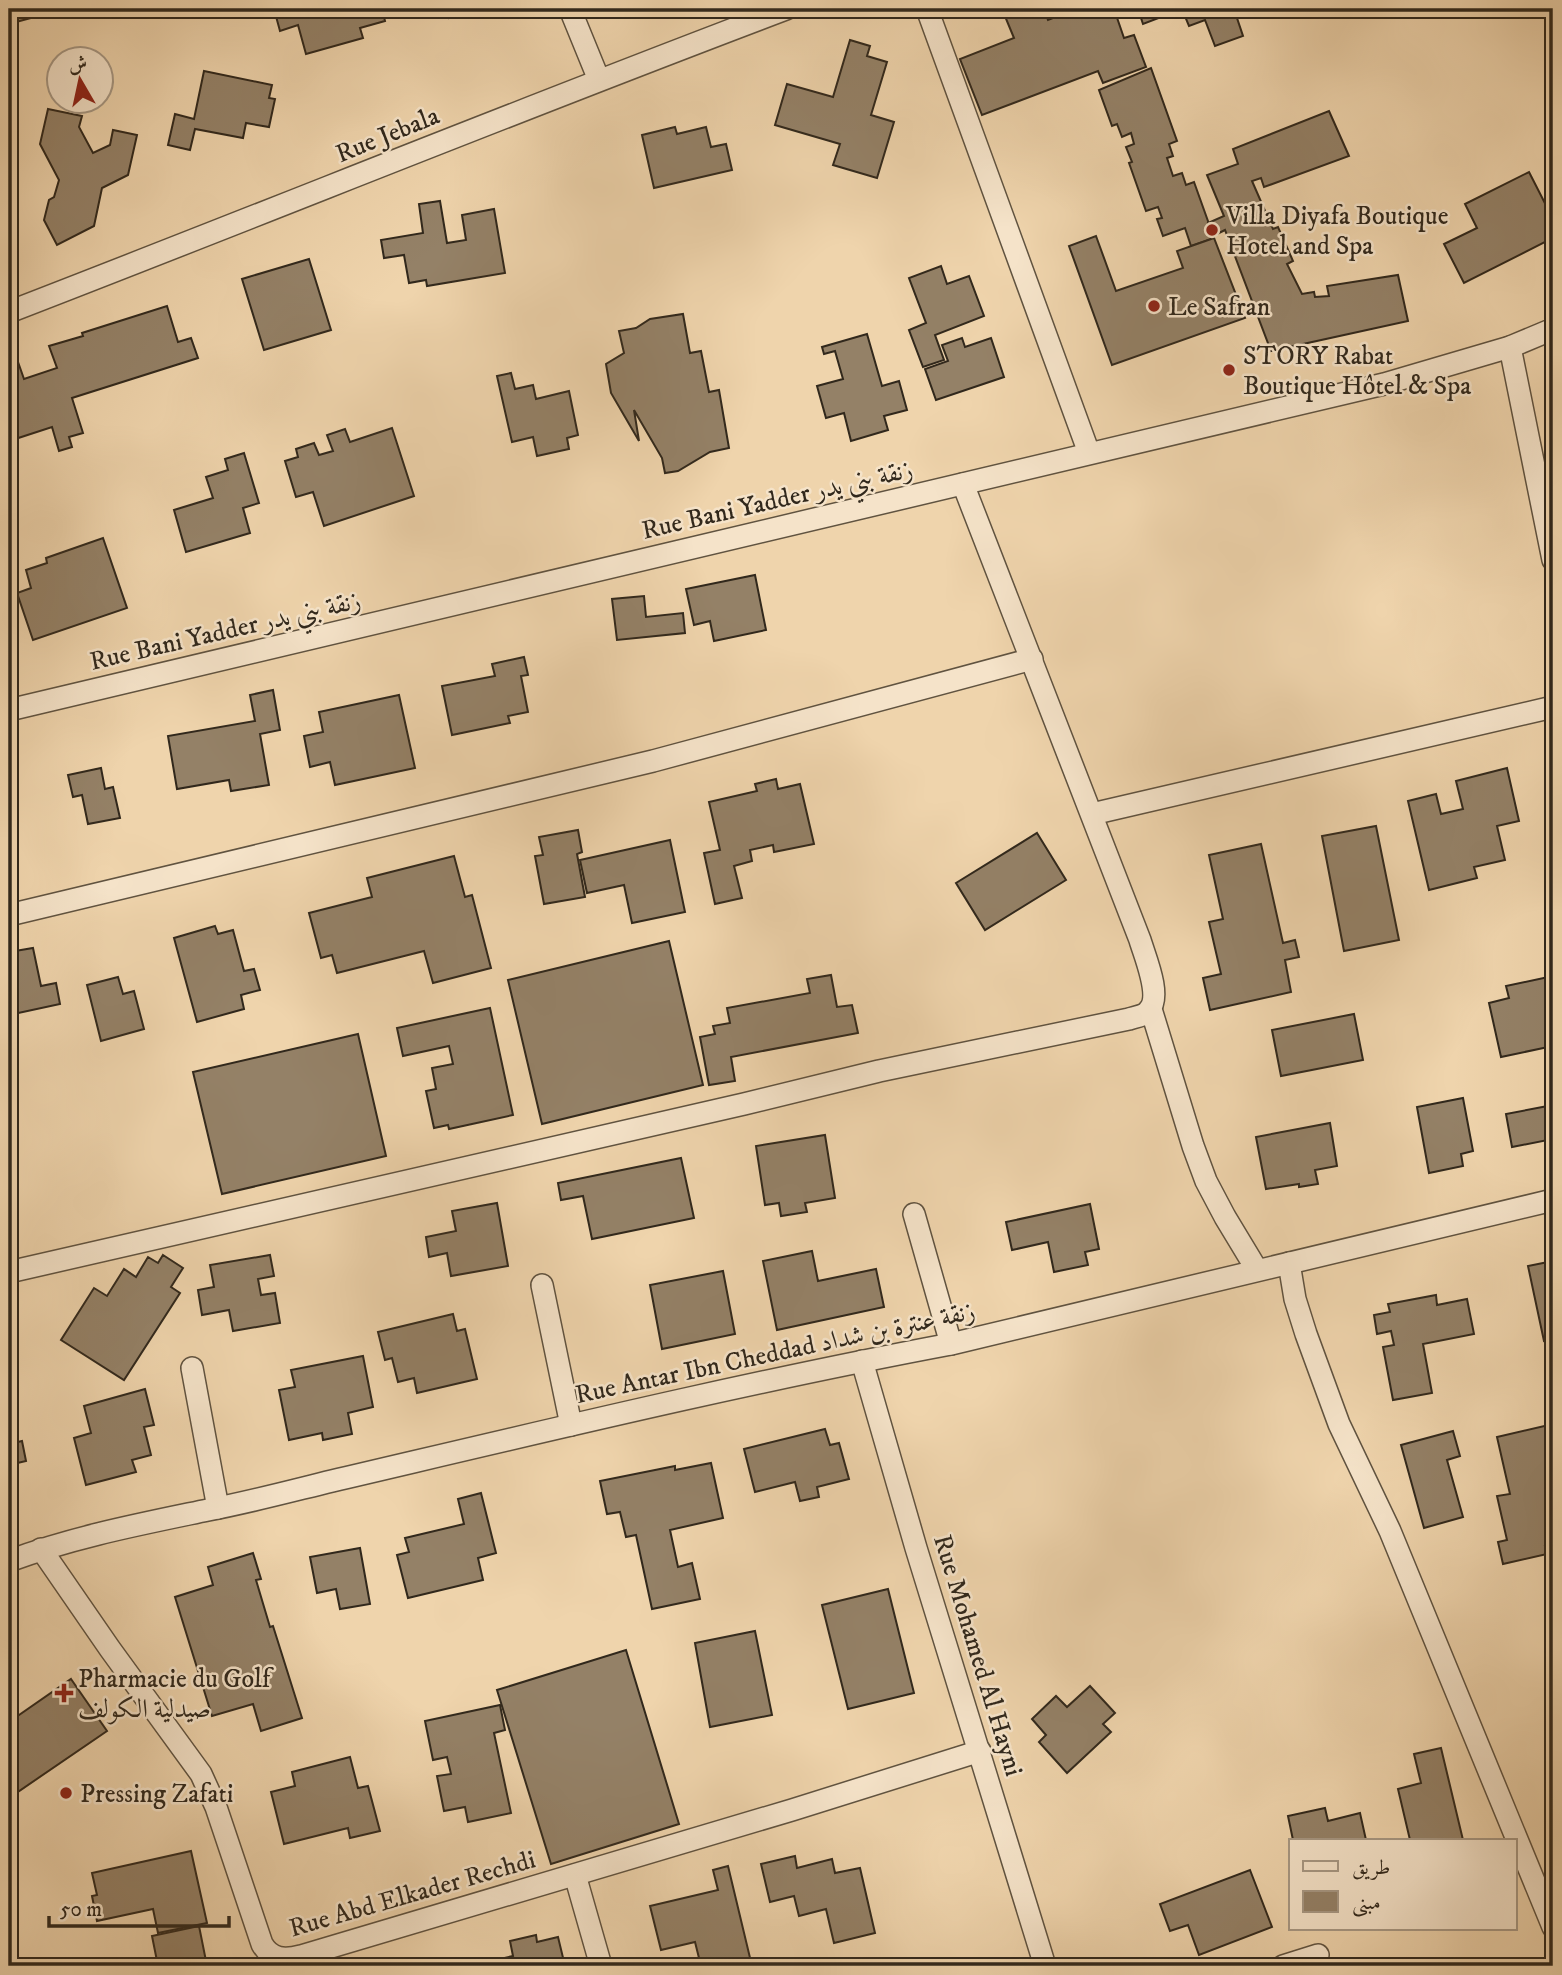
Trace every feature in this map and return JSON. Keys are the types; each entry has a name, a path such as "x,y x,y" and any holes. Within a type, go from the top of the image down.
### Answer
{"street":[{"path":"570,9 598,80"},
{"name":"Rue Jebala","path":"9,312 598,80 786,9"},
{"path":"927,9 1089,453"},
{"name":"Rue Bani Yadder زنقة بني يدر","path":"9,710 1384,384 1510,347 1553,329"},
{"path":"1510,347 1553,560"},
{"path":"9,1272 879,1071 1147,1013 1154,997 1140,940 963,484"},
{"path":"9,915 653,761 1032,659"},
{"path":"1092,814 1553,707"},
{"path":"1150,1009 1206,1181 1257,1270"},
{"name":"Rue Antar Ibn Cheddad زنقة عنترة بن شداد","path":"9,1561 41,1549 122,1528 571,1425 951,1344 1553,1200"},
{"path":"914,1214 951,1344"},
{"path":"1289,1263 1295,1299 1339,1424 1390,1531 1553,1927"},
{"path":"542,1285 571,1425"},
{"name":"Rue Mohamed Al Hayni","path":"862,1361 916,1548 1045,1966"},
{"path":"192,1368 218,1508"},
{"name":"Rue Abd Elkader Rechdi","path":"41,1549 201,1774 216,1807 262,1944 271,1955 290,1959 301,1956 980,1751"},
{"path":"575,1875 601,1966"},
{"path":"1283,1966 1318,1955"}],"building":[{"path":"9,9 64,9 9,24"},
{"path":"117,9 146,9 119,17"},
{"path":"274,9 382,9 385,21 360,28 363,38 306,54 298,25 280,31"},
{"path":"446,9 477,9 449,18"},
{"path":"1002,9 1044,9 1048,20 1076,9 1114,9 1124,38 1134,35 1146,67 1103,83 1098,71 982,115 960,59 1014,38"},
{"path":"1138,9 1182,9 1143,24"},
{"path":"1182,9 1247,9 1248,14 1237,18 1243,36 1215,46 1205,20 1189,26"},
{"path":"850,40 870,46 867,56 887,62 871,115 894,122 877,178 833,165 840,144 775,125 787,84 833,97"},
{"path":"1151,68 1177,141 1169,144 1173,156 1167,158 1173,176 1182,173 1186,185 1194,182 1214,238 1191,246 1185,228 1163,236 1157,219 1162,218 1158,207 1146,211 1129,163 1132,162 1126,147 1134,144 1131,133 1122,137 1117,124 1112,126 1099,90"},
{"path":"204,71 272,85 269,98 275,99 269,127 246,123 243,138 195,129 190,150 168,145 175,114 194,119"},
{"path":"1329,111 1349,156 1264,187 1261,178 1252,181 1273,229 1278,227 1293,261 1287,264 1302,294 1314,292 1315,297 1329,296 1327,286 1398,275 1408,321 1271,351 1225,230 1213,236 1208,223 1224,216 1207,175 1238,164 1233,149"},
{"path":"46,116 82,116 79,127 93,153 110,145 113,130 137,135 128,175 102,188 94,226 57,245 44,220 49,200 54,197 59,180 40,144"},
{"path":"675,127 677,134 706,127 711,147 726,144 732,170 654,188 642,135"},
{"path":"1529,172 1553,219 1553,238 1464,283 1444,244 1477,228 1465,204"},
{"path":"440,201 447,243 466,240 462,215 494,209 505,273 427,286 426,280 409,283 404,255 384,258 381,240 423,233 419,204"},
{"path":"9,206 16,231 9,233"},
{"path":"1096,236 1116,291 1183,268 1177,251 1214,238 1245,318 1112,365 1069,246"},
{"path":"309,259 331,330 264,350 242,279"},
{"path":"941,266 947,284 969,276 984,316 935,335 944,360 923,367 909,330 926,323 909,278"},
{"path":"167,306 178,342 191,338 198,358 72,398 83,433 69,437 72,447 59,451 52,427 9,441 9,365 18,362 24,379 57,368 49,346"},
{"path":"683,314 690,353 701,351 709,392 719,390 729,448 710,452 678,471 665,473 662,458 634,410 639,441 611,393 606,364 624,353 619,331 636,328 650,319"},
{"path":"867,334 882,386 899,381 907,410 884,416 888,430 851,441 844,413 826,418 817,386 843,379 835,351 824,354 822,347"},
{"path":"962,338 965,347 991,338 1004,377 936,400 925,369 948,361 942,345"},
{"path":"511,373 515,389 533,385 536,399 569,391 578,435 567,438 569,449 537,456 533,437 512,442 497,376"},
{"path":"392,428 414,496 324,526 313,492 296,497 285,461 298,457 296,449 314,443 319,455 333,451 327,435 345,429 350,442"},
{"path":"244,453 259,503 243,508 250,533 186,552 174,510 213,498 206,477 228,470 225,459"},
{"path":"103,538 127,608 33,640 17,593 31,588 26,570 47,563 46,558"},
{"path":"755,575 766,630 714,641 710,621 694,625 686,589"},
{"path":"644,596 646,617 683,613 685,633 617,640 612,599"},
{"path":"524,657 528,675 521,676 528,712 508,716 510,723 452,735 442,686 495,676 492,664"},
{"path":"273,690 280,730 260,734 269,785 231,791 229,780 177,789 168,736 255,721 250,695"},
{"path":"399,695 415,768 335,785 330,762 310,767 304,736 323,732 319,712"},
{"path":"101,768 105,789 113,787 120,818 88,824 82,795 73,797 68,775"},
{"path":"1507,768 1519,821 1497,826 1505,860 1474,867 1477,878 1429,890 1408,801 1436,794 1441,814 1463,809 1456,781"},
{"path":"776,779 778,789 800,784 814,844 774,852 773,845 750,850 752,861 734,866 742,898 715,904 704,853 720,850 709,802 757,791 755,784"},
{"path":"1376,826 1399,940 1344,951 1322,836"},
{"path":"578,830 582,852 577,854 585,897 544,904 535,856 543,855 539,837"},
{"path":"1037,833 1066,880 985,930 956,883"},
{"path":"670,840 685,912 632,923 624,885 587,893 580,860"},
{"path":"1261,844 1283,943 1295,940 1299,957 1285,960 1291,992 1210,1010 1203,978 1221,974 1209,922 1223,919 1209,855"},
{"path":"454,856 465,897 472,895 491,968 433,983 424,951 337,973 332,955 321,958 309,913 372,897 367,878"},
{"path":"215,926 218,934 233,930 244,971 254,969 260,990 241,995 244,1009 197,1022 174,938"},
{"path":"669,941 703,1085 542,1124 508,980"},
{"path":"33,948 41,986 56,983 60,1004 9,1015 9,952"},
{"path":"831,975 837,1007 852,1005 858,1033 731,1057 735,1081 709,1085 700,1037 715,1034 713,1026 730,1023 727,1008 810,993 807,979"},
{"path":"1553,976 1553,1046 1501,1057 1489,1003 1509,998 1506,986"},
{"path":"118,977 123,994 134,991 144,1029 101,1041 87,985"},
{"path":"490,1008 513,1115 449,1129 448,1125 434,1128 426,1091 436,1089 432,1068 453,1064 449,1046 403,1056 397,1028"},
{"path":"1354,1014 1363,1060 1281,1076 1272,1030"},
{"path":"358,1034 386,1156 222,1194 193,1072"},
{"path":"1463,1098 1473,1151 1461,1154 1463,1166 1429,1173 1417,1107"},
{"path":"1553,1105 1553,1139 1512,1147 1506,1114"},
{"path":"1330,1123 1337,1166 1315,1170 1318,1184 1266,1189 1256,1137"},
{"path":"825,1135 835,1198 805,1203 807,1212 781,1216 779,1203 765,1205 756,1146"},
{"path":"681,1158 694,1218 592,1239 583,1196 561,1200 558,1183"},
{"path":"497,1203 508,1266 451,1276 447,1253 429,1257 426,1237 456,1231 452,1211"},
{"path":"1090,1204 1099,1249 1085,1252 1088,1265 1054,1272 1048,1242 1012,1250 1006,1222"},
{"path":"812,1251 818,1281 876,1269 884,1307 777,1330 763,1261"},
{"path":"163,1255 183,1268 171,1287 180,1293 124,1380 61,1340 94,1288 107,1296 124,1269 136,1277 148,1257 158,1263"},
{"path":"270,1255 274,1276 258,1279 261,1295 275,1293 280,1323 233,1331 229,1310 202,1315 198,1290 214,1287 210,1265"},
{"path":"1553,1261 1553,1339 1544,1341 1528,1266"},
{"path":"723,1271 735,1334 662,1349 650,1285"},
{"path":"1436,1295 1437,1305 1467,1299 1474,1334 1423,1344 1432,1393 1393,1400 1383,1347 1394,1345 1391,1331 1377,1334 1374,1315 1390,1312 1388,1304"},
{"path":"453,1314 457,1331 465,1329 477,1379 417,1393 414,1378 398,1382 392,1358 385,1360 378,1332"},
{"path":"363,1356 373,1407 348,1413 352,1434 323,1440 322,1433 289,1440 279,1390 295,1387 291,1370"},
{"path":"145,1389 154,1425 144,1427 151,1455 132,1460 136,1472 86,1485 74,1438 91,1433 84,1406"},
{"path":"1553,1424 1553,1544 1545,1546 1547,1554 1503,1564 1498,1542 1507,1540 1497,1496 1510,1494 1497,1437"},
{"path":"825,1429 830,1445 839,1443 849,1479 817,1487 819,1497 800,1501 795,1482 755,1492 744,1449"},
{"path":"1453,1431 1460,1456 1447,1460 1463,1517 1424,1528 1401,1445"},
{"path":"22,1441 26,1461 9,1465 9,1444"},
{"path":"711,1463 723,1518 670,1530 678,1567 692,1563 700,1599 652,1609 636,1535 626,1537 620,1512 607,1514 600,1481 675,1466 675,1470"},
{"path":"9,1465 16,1498 9,1500"},
{"path":"481,1493 496,1553 478,1558 483,1580 408,1598 397,1555 409,1552 405,1538 464,1524 458,1499"},
{"path":"360,1548 370,1604 340,1609 336,1589 317,1593 310,1557"},
{"path":"253,1553 261,1579 256,1580 302,1718 261,1731 253,1704 212,1716 175,1597 213,1585 208,1567"},
{"path":"888,1589 914,1693 848,1709 822,1605"},
{"path":"755,1631 772,1715 710,1727 695,1643"},
{"path":"626,1650 679,1824 551,1864 497,1690"},
{"path":"71,1679 107,1731 9,1798 9,1722"},
{"path":"1090,1686 1115,1713 1103,1724 1111,1732 1067,1773 1039,1742 1046,1735 1032,1719 1056,1696 1067,1707"},
{"path":"500,1705 505,1730 494,1733 511,1813 468,1822 465,1807 444,1811 437,1776 451,1774 447,1757 433,1760 425,1721"},
{"path":"1441,1748 1463,1839 1410,1839 1398,1789 1421,1783 1414,1754"},
{"path":"350,1757 358,1788 368,1786 380,1831 350,1838 348,1828 284,1844 271,1792 295,1786 292,1772"},
{"path":"1325,1808 1328,1821 1360,1813 1366,1839 1293,1839 1288,1816"},
{"path":"191,1851 207,1923 158,1933 153,1909 97,1921 92,1896 97,1895 92,1873"},
{"path":"795,1856 797,1868 832,1859 835,1873 860,1868 875,1933 834,1943 826,1909 799,1916 794,1896 770,1902 761,1864"},
{"path":"728,1866 751,1962 732,1966 701,1966 695,1942 661,1950 650,1906 718,1890 713,1870"},
{"path":"1250,1870 1272,1927 1199,1955 1188,1925 1170,1931 1160,1904"},
{"path":"199,1926 207,1966 158,1966 152,1936"},
{"path":"536,1935 537,1942 558,1937 565,1966 487,1966 486,1962 513,1956 510,1941"}],"place":[{"name":"Villa Diyafa Boutique Hotel and Spa","path":"1212,230"},
{"name":"Le Safran","path":"1154,306"},
{"name":"STORY Rabat Boutique Hôtel & Spa","path":"1229,370"},
{"name":"Pharmacie du Golf صيدلية الكولف","path":"64,1693"},
{"name":"Pressing Zafati","path":"66,1793"}]}
